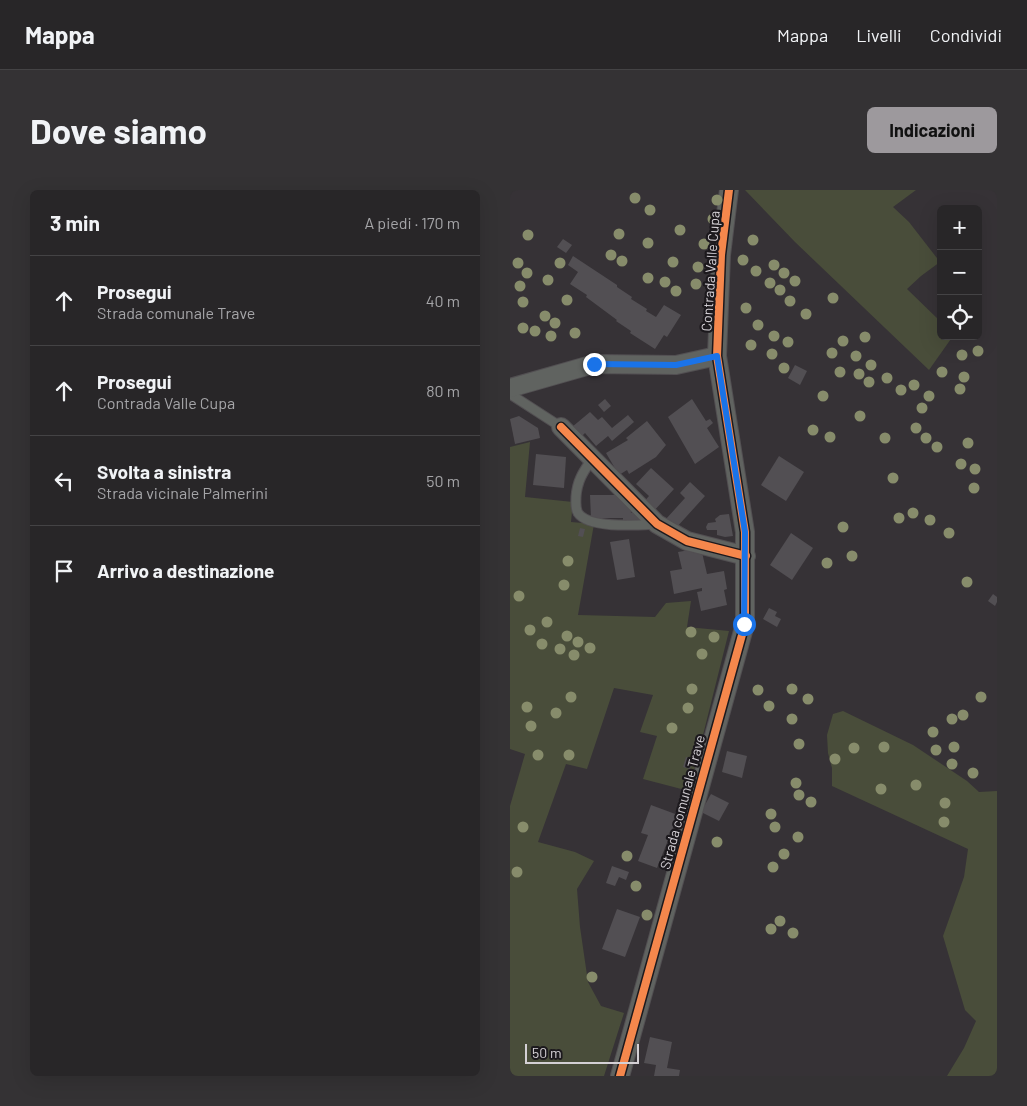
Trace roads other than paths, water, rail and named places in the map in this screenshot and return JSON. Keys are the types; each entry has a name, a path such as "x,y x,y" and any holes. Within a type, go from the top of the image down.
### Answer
{"street":[{"name":"Contrada Valle Cupa","path":"728,190 721,255 717,356 745,532"},
{"path":"510,388 594,364 676,365 717,356"},
{"path":"561,427 657,524 687,541 746,556"},
{"name":"Strada comunale Trave","path":"620,1076 744,624 745,532"}],"lane":[{"path":"510,394 561,427"},
{"path":"592,459 582,473 577,486 576,508 584,518 605,524 627,526 657,524"}]}
